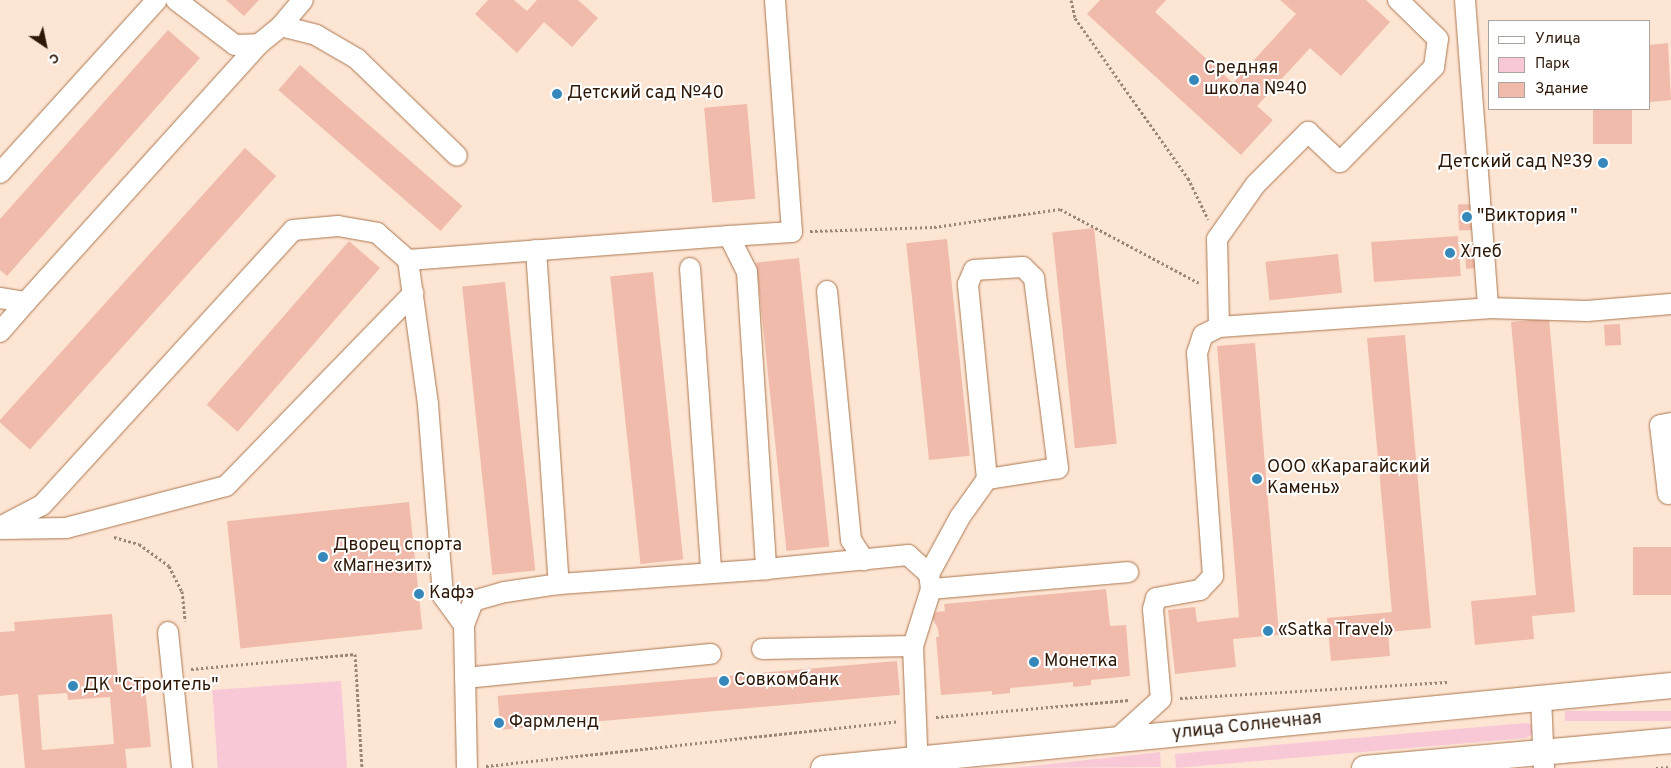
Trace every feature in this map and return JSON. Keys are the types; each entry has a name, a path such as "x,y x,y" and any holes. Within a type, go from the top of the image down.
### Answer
{"main road":[{"name":"улица Солнечная","path":"823,768 918,763 1117,739 1671,685"},
{"path":"1364,768 1545,760 1671,740"}],"street":[{"path":"0,174 157,0"},
{"path":"176,0 235,44 259,44"},
{"path":"0,332 259,44 281,26 303,0"},
{"path":"408,260 792,232 774,0"},
{"path":"1219,327 1217,239 1256,184 1308,132 1340,162 1434,66 1438,39 1398,0"},
{"path":"1465,0 1488,308"},
{"path":"281,26 316,35 357,59 457,156"},
{"path":"0,528 42,505 293,230 338,226 377,234 408,260 428,405 443,596 464,626"},
{"path":"729,236 747,272 766,569"},
{"path":"536,250 559,584"},
{"path":"918,763 918,719 913,646 930,581 960,517 987,479 968,284 974,270 1022,267 1034,278 1058,468 987,479"},
{"path":"690,268 711,570"},
{"path":"827,291 851,540 864,560"},
{"path":"0,528 66,528 226,486 414,294"},
{"path":"0,298 26,302"},
{"path":"1117,739 1161,699 1154,602 1161,595 1200,590 1212,576 1197,353 1203,335 1219,327 1488,308 1587,311 1671,304"},
{"path":"1668,494 1660,425 1671,423"},
{"path":"467,768 464,626 474,601 505,592 559,584 711,570 766,569 908,555 930,581"},
{"path":"930,581 1128,572"},
{"path":"177,631 182,768"},
{"path":"762,649 913,646"},
{"path":"465,678 711,654"},
{"path":"1541,698 1545,760"}],"path":[{"path":"1071,0 1076,18 1188,178 1217,239"},
{"path":"792,232 934,227 1060,209 1207,288"},
{"path":"106,535 139,544 169,566 182,591 177,631"},
{"path":"189,660 190,669 355,654 362,768"},
{"path":"1161,699 1458,682"},
{"path":"467,768 918,719 1130,700"},
{"path":"1656,768 1671,767"}],"green space":[{"path":"341,681 347,768 218,768 212,690"},
{"path":"1565,711 1671,711 1671,721 1565,721"},
{"path":"1525,723 1531,724 1534,733 1526,738 1176,768 1175,754"},
{"path":"1160,752 1161,767 1014,768"}],"building":[{"path":"226,0 259,0 244,16"},
{"path":"488,0 514,0 527,11 537,0 578,0 598,18 572,47 544,22 517,53 475,14"},
{"name":"Средняя школа №40","path":"1100,0 1166,0 1155,12 1233,83 1296,14 1280,0 1366,0 1390,22 1341,76 1310,48 1257,106 1273,120 1241,155 1087,14"},
{"path":"168,30 200,58 7,276 0,270 0,219"},
{"path":"1668,43 1671,100 1651,102 1651,45"},
{"path":"300,65 462,206 441,231 278,90"},
{"path":"747,104 755,199 712,202 704,108"},
{"path":"1593,110 1632,110 1632,144 1593,144"},
{"path":"245,148 276,176 30,450 0,423 0,420"},
{"path":"1473,204 1474,230 1459,231 1458,205"},
{"path":"1094,228 1117,444 1075,448 1052,232"},
{"path":"1458,236 1461,276 1374,282 1371,242"},
{"path":"947,239 970,456 929,460 906,243"},
{"path":"349,241 380,268 238,432 207,405"},
{"path":"1478,248 1479,268 1466,269 1465,249"},
{"path":"1338,254 1342,293 1269,300 1265,262"},
{"path":"799,258 829,546 787,551 756,262"},
{"path":"653,272 683,559 640,564 610,276"},
{"path":"505,282 535,570 493,575 462,286"},
{"path":"1549,318 1575,612 1532,616 1534,639 1475,645 1471,601 1536,595 1511,322"},
{"path":"1620,324 1621,345 1605,346 1604,325"},
{"path":"1405,335 1431,628 1388,632 1390,656 1331,661 1327,618 1392,612 1367,338"},
{"path":"1255,343 1279,635 1233,639 1236,667 1175,674 1168,610 1195,607 1197,622 1239,617 1217,346"},
{"name":"Дворец спорта «Магнезит»","path":"409,502 422,629 240,648 227,521"},
{"path":"1633,547 1671,547 1671,595 1633,595"},
{"path":"1106,589 1110,626 1126,625 1130,676 1091,680 1091,685 1073,687 1073,682 1010,688 1010,693 992,695 992,691 941,695 936,637 939,637 938,629 932,617 936,612 945,611 944,604"},
{"name":"ДК \"Строитель\"","path":"112,614 118,679 144,677 151,747 125,749 127,768 25,768 18,694 0,696 0,632 15,631 14,622","holes":["67,693 68,700 110,697 114,744 42,750 38,695"]},
{"path":"897,661 900,695 500,730 498,696"}],"place":[{"name":"Средняя школа №40","path":"1194,80"},
{"name":"Детский сад №40","path":"557,94"},
{"name":"Детский сад №39","path":"1603,163"},
{"name":"\"Виктория \"","path":"1467,217"},
{"name":"Хлеб","path":"1450,253"},
{"name":"ООО «Карагайский Камень»","path":"1257,479"},
{"name":"Дворец спорта «Магнезит»","path":"323,557"},
{"name":"Кафэ","path":"419,594"},
{"name":"«Satka Travel»","path":"1268,631"},
{"name":"Монетка","path":"1034,662"},
{"name":"Совкомбанк","path":"724,681"},
{"name":"ДК \"Строитель\"","path":"73,686"},
{"name":"Фармленд","path":"499,723"}]}
